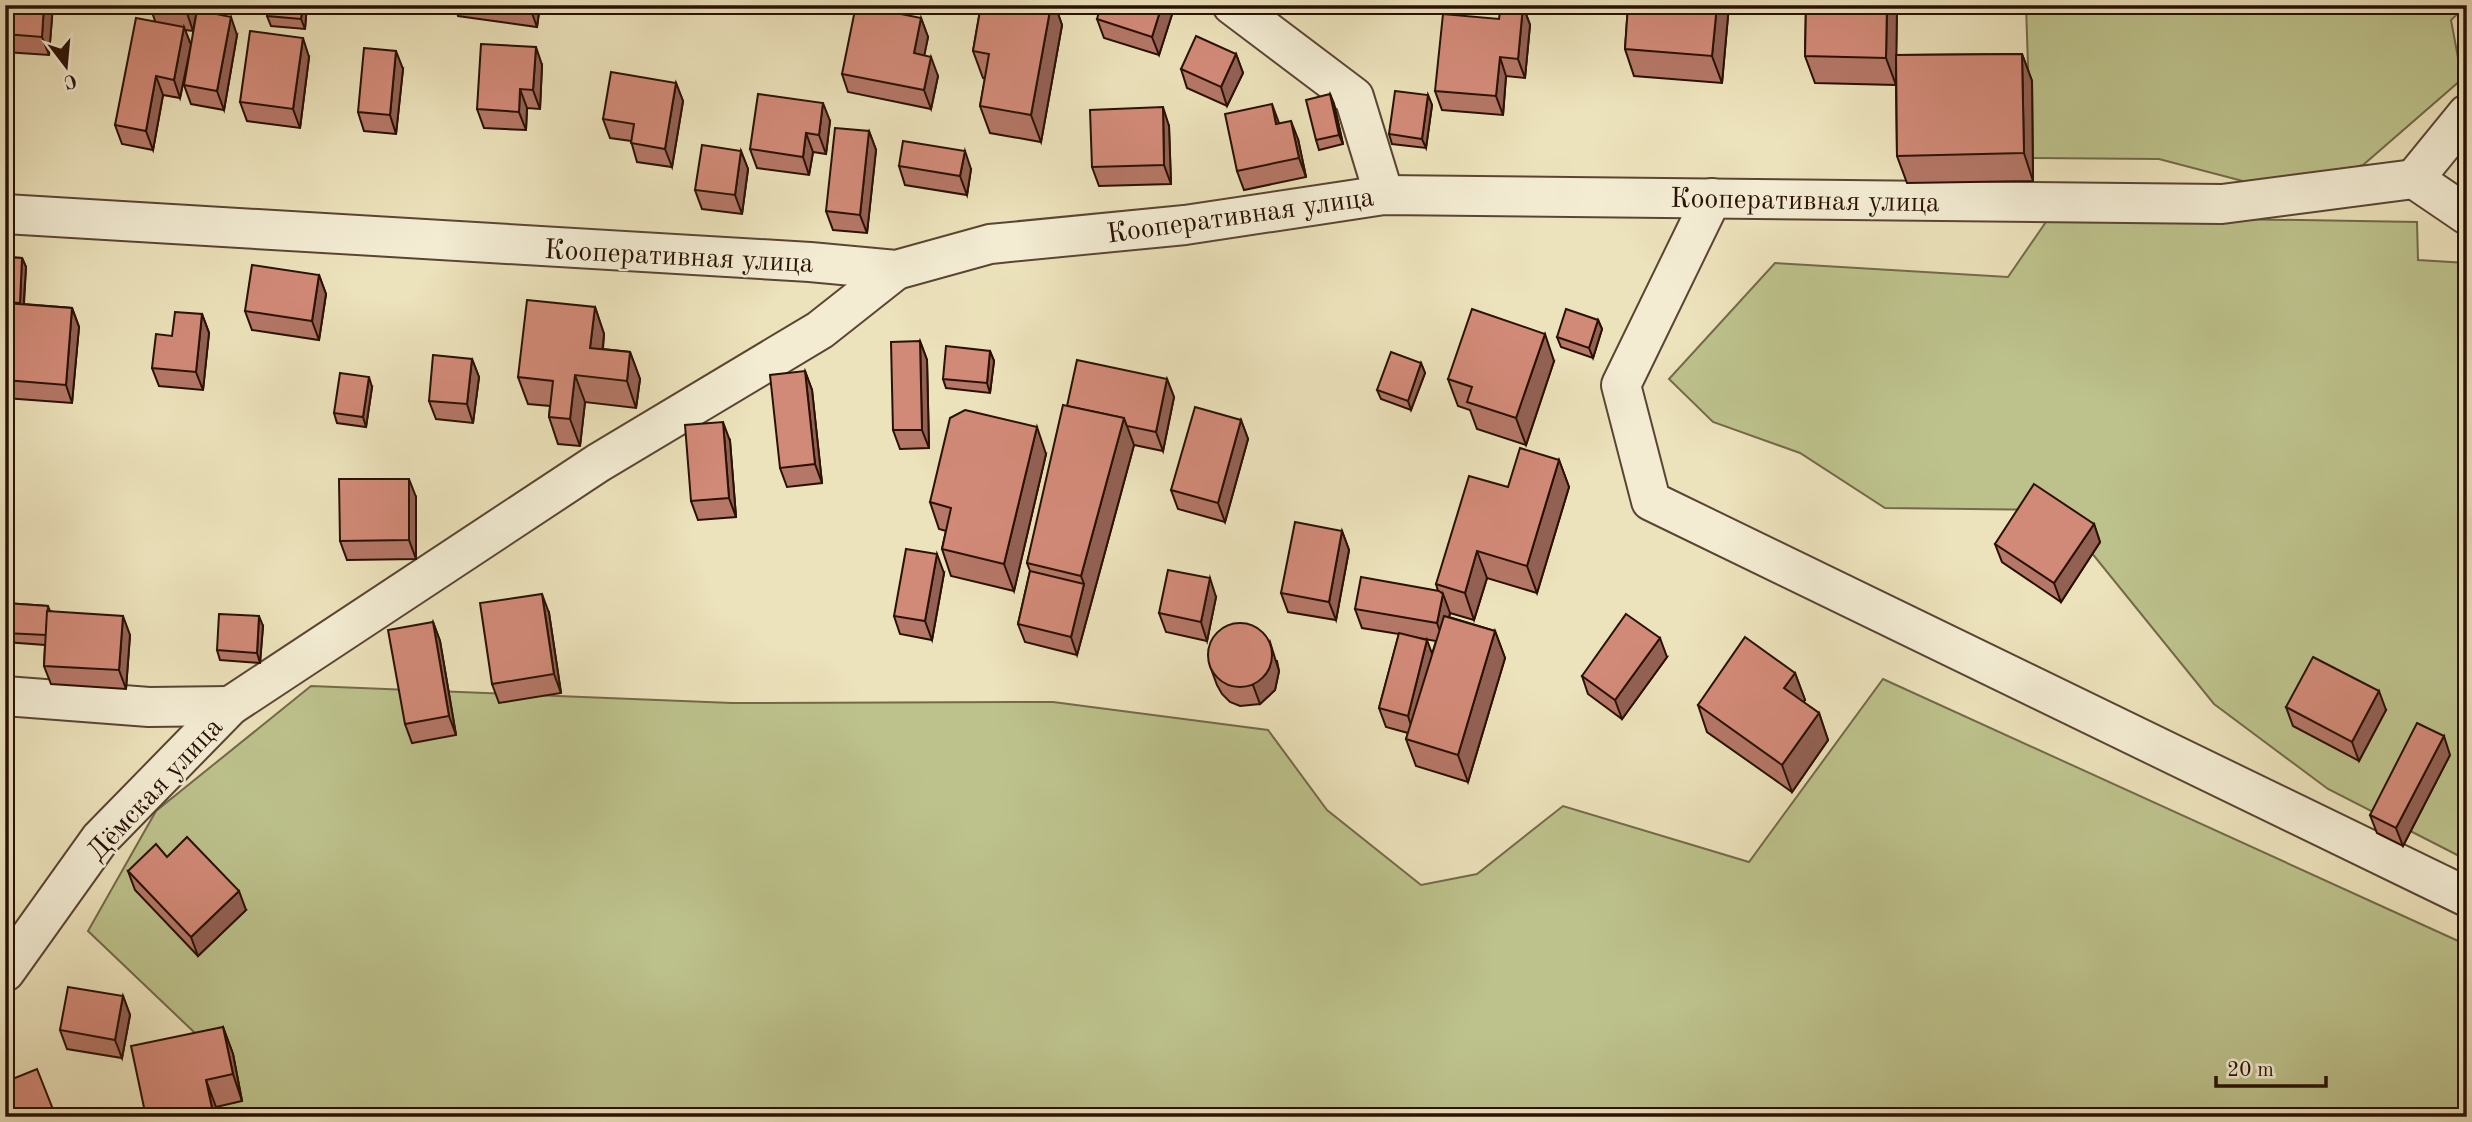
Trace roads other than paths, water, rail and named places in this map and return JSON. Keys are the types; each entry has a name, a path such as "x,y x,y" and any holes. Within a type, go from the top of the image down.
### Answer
{"street":[{"path":"1232,5 1354,97 1384,195"},
{"path":"2467,114 2414,179 2467,215"},
{"name":"Кооперативная улица","path":"5,214 797,261 896,270 990,244 1185,225 1384,195 2222,204 2414,179"},
{"path":"1712,198 1621,385 1651,501 2467,897"},
{"name":"Дёмская улица","path":"5,972 100,839 230,706 598,463 820,330 896,270"},
{"path":"5,696 149,707 230,706"}]}
